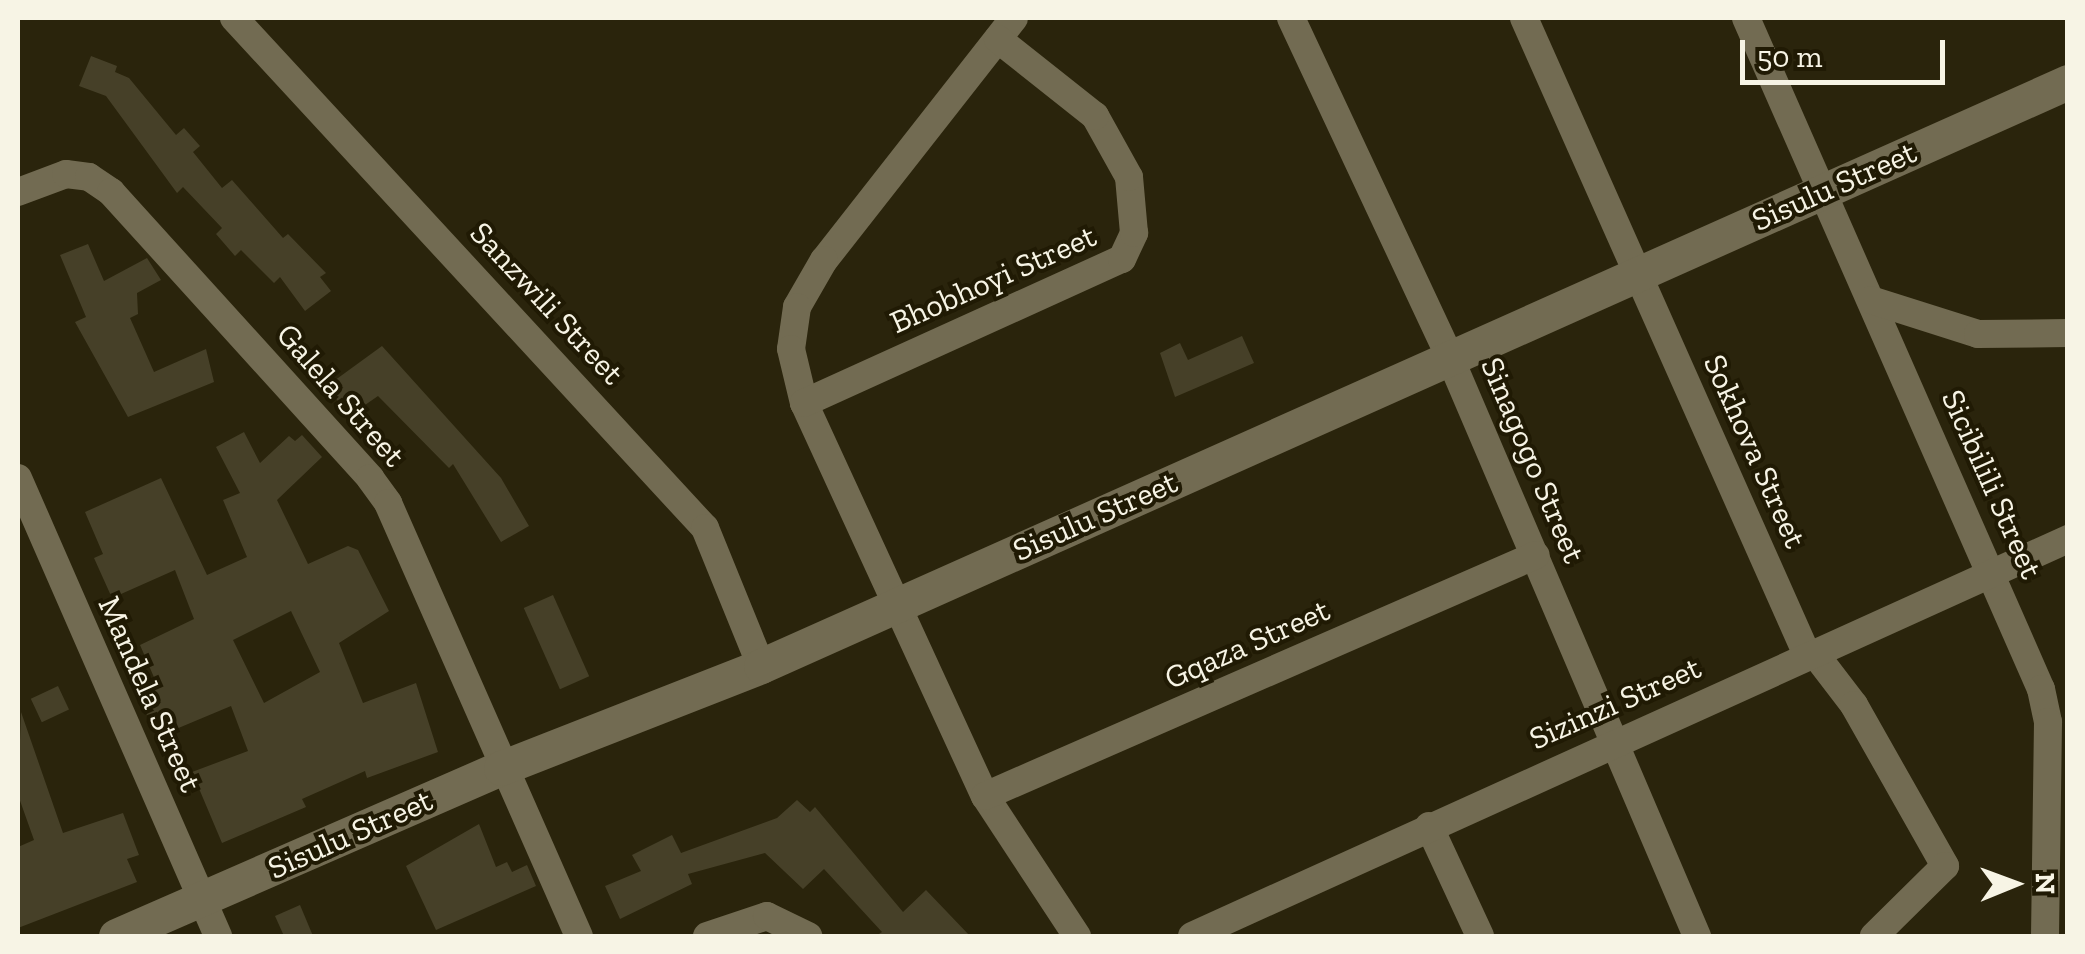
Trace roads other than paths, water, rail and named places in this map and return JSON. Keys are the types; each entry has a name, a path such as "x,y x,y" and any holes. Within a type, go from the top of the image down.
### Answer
{"street":[{"name":"Sanzwili Street","path":"234,18 705,528 761,666"},
{"name":"Sinagogo Street","path":"1291,18 1450,358 1697,936"},
{"name":"Sokhova Street","path":"1524,18 1811,655 1854,705 1945,866 1874,936"},
{"name":"Sicibilili Street","path":"1746,18 1994,572 2046,708 2044,936"},
{"name":"Bhobhoyi Street","path":"804,403 1122,260 1134,233 1129,177 1095,116 1006,28"},
{"path":"1006,28 809,284 791,327 794,376 985,796 1077,936"},
{"name":"Sisulu Street","path":"116,936 502,768 761,666 2068,82"},
{"name":"Galela Street","path":"18,192 66,174 89,177 111,192 370,478 388,502 579,936"},
{"path":"1871,300 1978,334 2068,333"},
{"name":"Mandela Street","path":"18,478 218,936"},
{"name":"Sizinzi Street","path":"1192,936 1612,741 2068,539"},
{"name":"Gqaza Street","path":"985,796 1536,556"},
{"path":"1428,826 1480,936"},
{"path":"707,936 767,916 808,936"}]}
